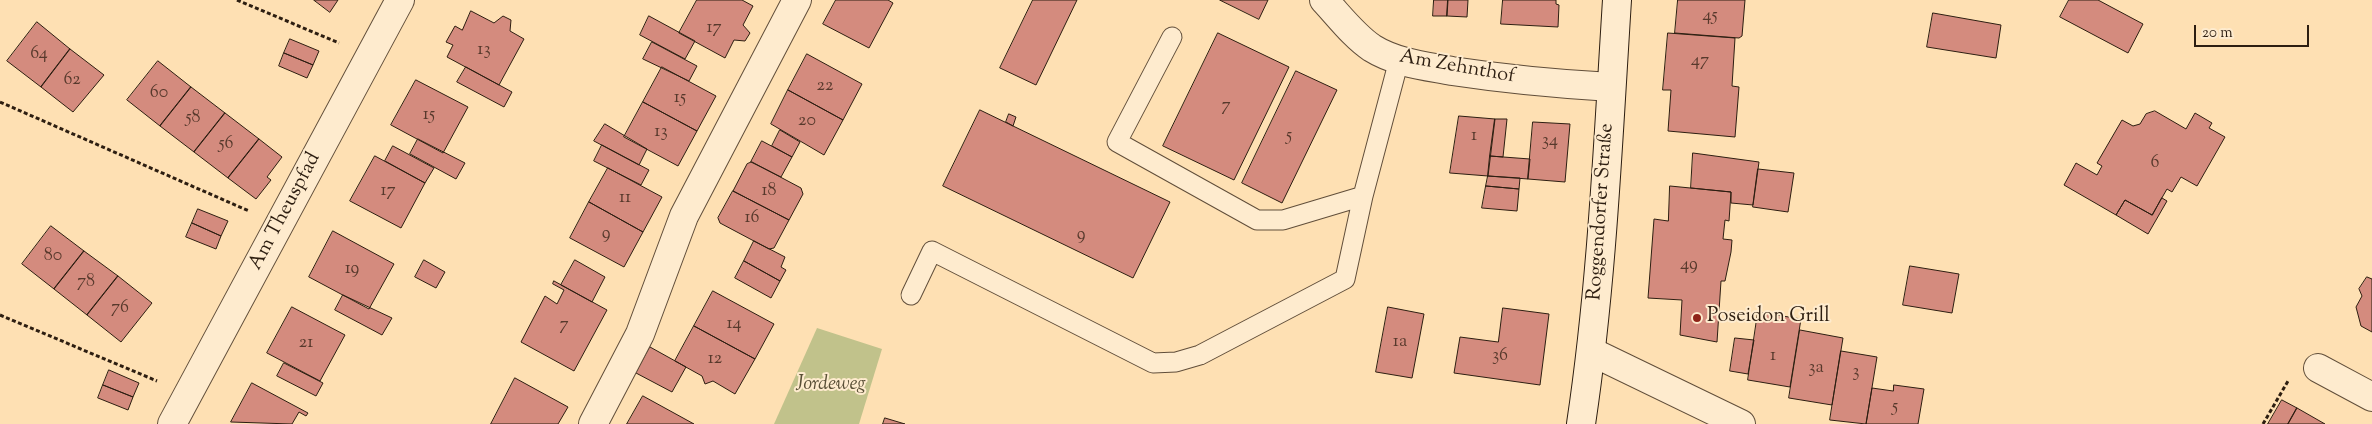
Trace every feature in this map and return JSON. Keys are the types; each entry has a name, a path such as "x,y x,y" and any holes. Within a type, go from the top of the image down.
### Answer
{"street":[{"name":"Am Theuspfad","path":"172,424 400,0"},
{"path":"593,424 640,334 684,216 797,0"},
{"name":"Am Zehnthof","path":"1324,0 1366,43 1399,60 1493,77 1611,87"},
{"name":"Roggendorfer Straße","path":"1580,424 1592,352 1609,140 1617,0"},
{"path":"1592,352 1741,424"},
{"path":"2318,368 2372,398"}],"lane":[{"path":"1172,37 1117,142 1257,220 1283,220 1363,196"},
{"path":"911,295 932,251 1153,363 1176,362 1200,355 1345,279 1363,196 1399,60"}],"path":[{"path":"237,0 370,56"},
{"path":"0,102 279,225"},
{"path":"0,315 188,394"}],"green space":[{"name":"Jordeweg","path":"817,328 882,349 859,424 774,424"}],"building":[{"path":"314,0 338,0 330,12"},
{"path":"697,0 742,0 753,6 743,25 750,33 745,41 734,40 725,58 679,33"},
{"path":"836,0 888,0 893,3 869,48 823,24"},
{"path":"1033,0 1077,0 1036,85 1000,68"},
{"path":"1220,0 1268,0 1259,19"},
{"path":"1434,0 1448,0 1447,16 1433,16"},
{"path":"1448,0 1468,0 1467,17 1447,16"},
{"path":"1503,0 1556,0 1556,4 1559,5 1558,27 1501,24"},
{"path":"1678,0 1745,0 1742,36 1739,38 1675,33"},
{"path":"2069,0 2098,0 2143,24 2128,53 2060,17"},
{"path":"471,11 494,23 503,16 511,20 510,31 524,39 499,85 447,57 453,45 446,42 455,26 462,30"},
{"path":"1933,13 2001,25 1996,58 1927,47"},
{"path":"649,16 695,41 685,59 640,35"},
{"path":"37,22 70,49 41,87 7,61"},
{"path":"1218,33 1289,67 1234,180 1163,146"},
{"path":"1668,33 1735,38 1732,86 1739,87 1735,137 1668,131 1671,90 1663,90"},
{"path":"290,39 319,51 313,65 284,53"},
{"path":"652,42 697,66 689,81 643,59"},
{"path":"70,49 104,75 73,112 41,87"},
{"path":"284,53 313,65 307,78 279,66"},
{"path":"807,54 862,84 843,120 788,90"},
{"path":"158,61 191,87 160,126 127,100"},
{"path":"466,67 512,92 504,107 457,82"},
{"path":"662,67 716,96 697,131 643,102"},
{"path":"1296,71 1337,90 1282,203 1242,183"},
{"path":"416,80 468,107 443,153 391,125"},
{"path":"191,87 225,113 194,152 160,126"},
{"path":"788,90 843,120 824,155 771,124"},
{"path":"643,102 697,131 678,166 624,137"},
{"path":"980,110 1170,202 1133,278 943,186"},
{"path":"2155,111 2186,129 2195,113 2212,123 2209,128 2225,137 2197,186 2181,177 2172,192 2167,189 2152,215 2125,200 2116,215 2064,185 2076,163 2097,175 2102,166 2097,163 2122,120 2133,126 2140,124 2146,114"},
{"path":"225,113 259,139 228,178 194,152"},
{"path":"1009,114 1016,117 1013,126 1006,122"},
{"path":"1459,116 1495,119 1488,176 1450,173"},
{"path":"1495,119 1507,119 1503,157 1490,156"},
{"path":"1533,122 1570,124 1565,182 1528,179"},
{"path":"605,124 647,149 639,165 594,141"},
{"path":"780,130 800,142 792,157 772,146"},
{"path":"259,139 282,157 267,177 271,180 256,199 228,178"},
{"path":"418,139 465,163 456,179 410,154"},
{"path":"762,141 792,157 781,177 751,162"},
{"path":"602,145 649,170 641,185 594,161"},
{"path":"393,146 434,168 425,183 385,161"},
{"path":"1693,153 1759,162 1753,205 1731,203 1731,192 1691,188"},
{"path":"375,156 425,183 401,228 350,201"},
{"path":"1490,156 1530,159 1528,179 1488,176"},
{"path":"752,162 801,188 803,194 789,220 733,191 747,164"},
{"path":"608,168 662,197 643,232 589,202"},
{"path":"1758,169 1794,173 1788,212 1753,207"},
{"path":"1488,176 1520,178 1519,189 1486,186"},
{"path":"1486,186 1519,189 1517,211 1482,208"},
{"path":"1670,186 1731,192 1729,221 1725,220 1723,239 1732,240 1731,252 1725,281 1721,281 1717,342 1680,335 1682,300 1648,298 1654,219 1668,221"},
{"path":"733,191 789,220 774,248 769,249 720,223 718,218"},
{"path":"2162,198 2167,201 2148,234 2116,215 2125,200 2152,215"},
{"path":"589,202 643,232 624,267 570,238"},
{"path":"198,209 228,221 221,236 192,223"},
{"path":"192,223 221,236 216,249 186,237"},
{"path":"51,226 84,251 54,289 22,264"},
{"path":"333,231 394,264 369,309 309,277"},
{"path":"754,241 785,257 781,267 786,270 780,281 744,261"},
{"path":"84,251 118,276 87,315 54,289"},
{"path":"424,260 445,272 436,288 415,277"},
{"path":"575,260 605,277 592,302 561,285"},
{"path":"744,261 780,281 771,298 735,278"},
{"path":"1910,266 1959,274 1952,313 1903,305"},
{"path":"118,276 152,303 121,342 87,315"},
{"path":"2367,277 2372,279 2372,332 2361,326 2356,307 2362,296 2359,289"},
{"path":"554,281 607,310 574,371 521,342 545,296 557,304 564,290 553,284"},
{"path":"713,291 774,324 755,359 694,326"},
{"path":"343,295 392,318 382,335 335,310"},
{"path":"292,307 345,335 320,381 267,353"},
{"path":"1388,307 1424,314 1412,378 1376,372"},
{"path":"1503,308 1549,314 1540,385 1454,373 1460,337 1498,342"},
{"path":"1758,312 1801,319 1790,387 1748,380"},
{"path":"694,326 755,359 735,394 713,381 705,384 702,376 675,361"},
{"path":"1800,330 1843,338 1832,405 1789,398"},
{"path":"1735,338 1754,340 1748,374 1730,371"},
{"path":"650,347 686,367 672,392 636,373"},
{"path":"1841,351 1877,357 1866,424 1830,420"},
{"path":"284,363 323,383 316,396 277,376"},
{"path":"109,370 139,383 133,397 103,385"},
{"path":"515,378 568,407 558,424 491,424"},
{"path":"252,383 308,413 306,416 299,412 292,424 231,422"},
{"path":"103,385 133,397 128,410 98,398"},
{"path":"1894,385 1924,389 1918,424 1866,424 1872,388 1893,391"},
{"path":"643,396 694,424 627,424"},
{"path":"2282,400 2297,408 2288,424 2268,424"},
{"path":"2297,408 2325,424 2288,424"},
{"path":"885,418 905,424 883,424"}],"place":[{"name":"Poseidon Grill","path":"1697,318"}]}
